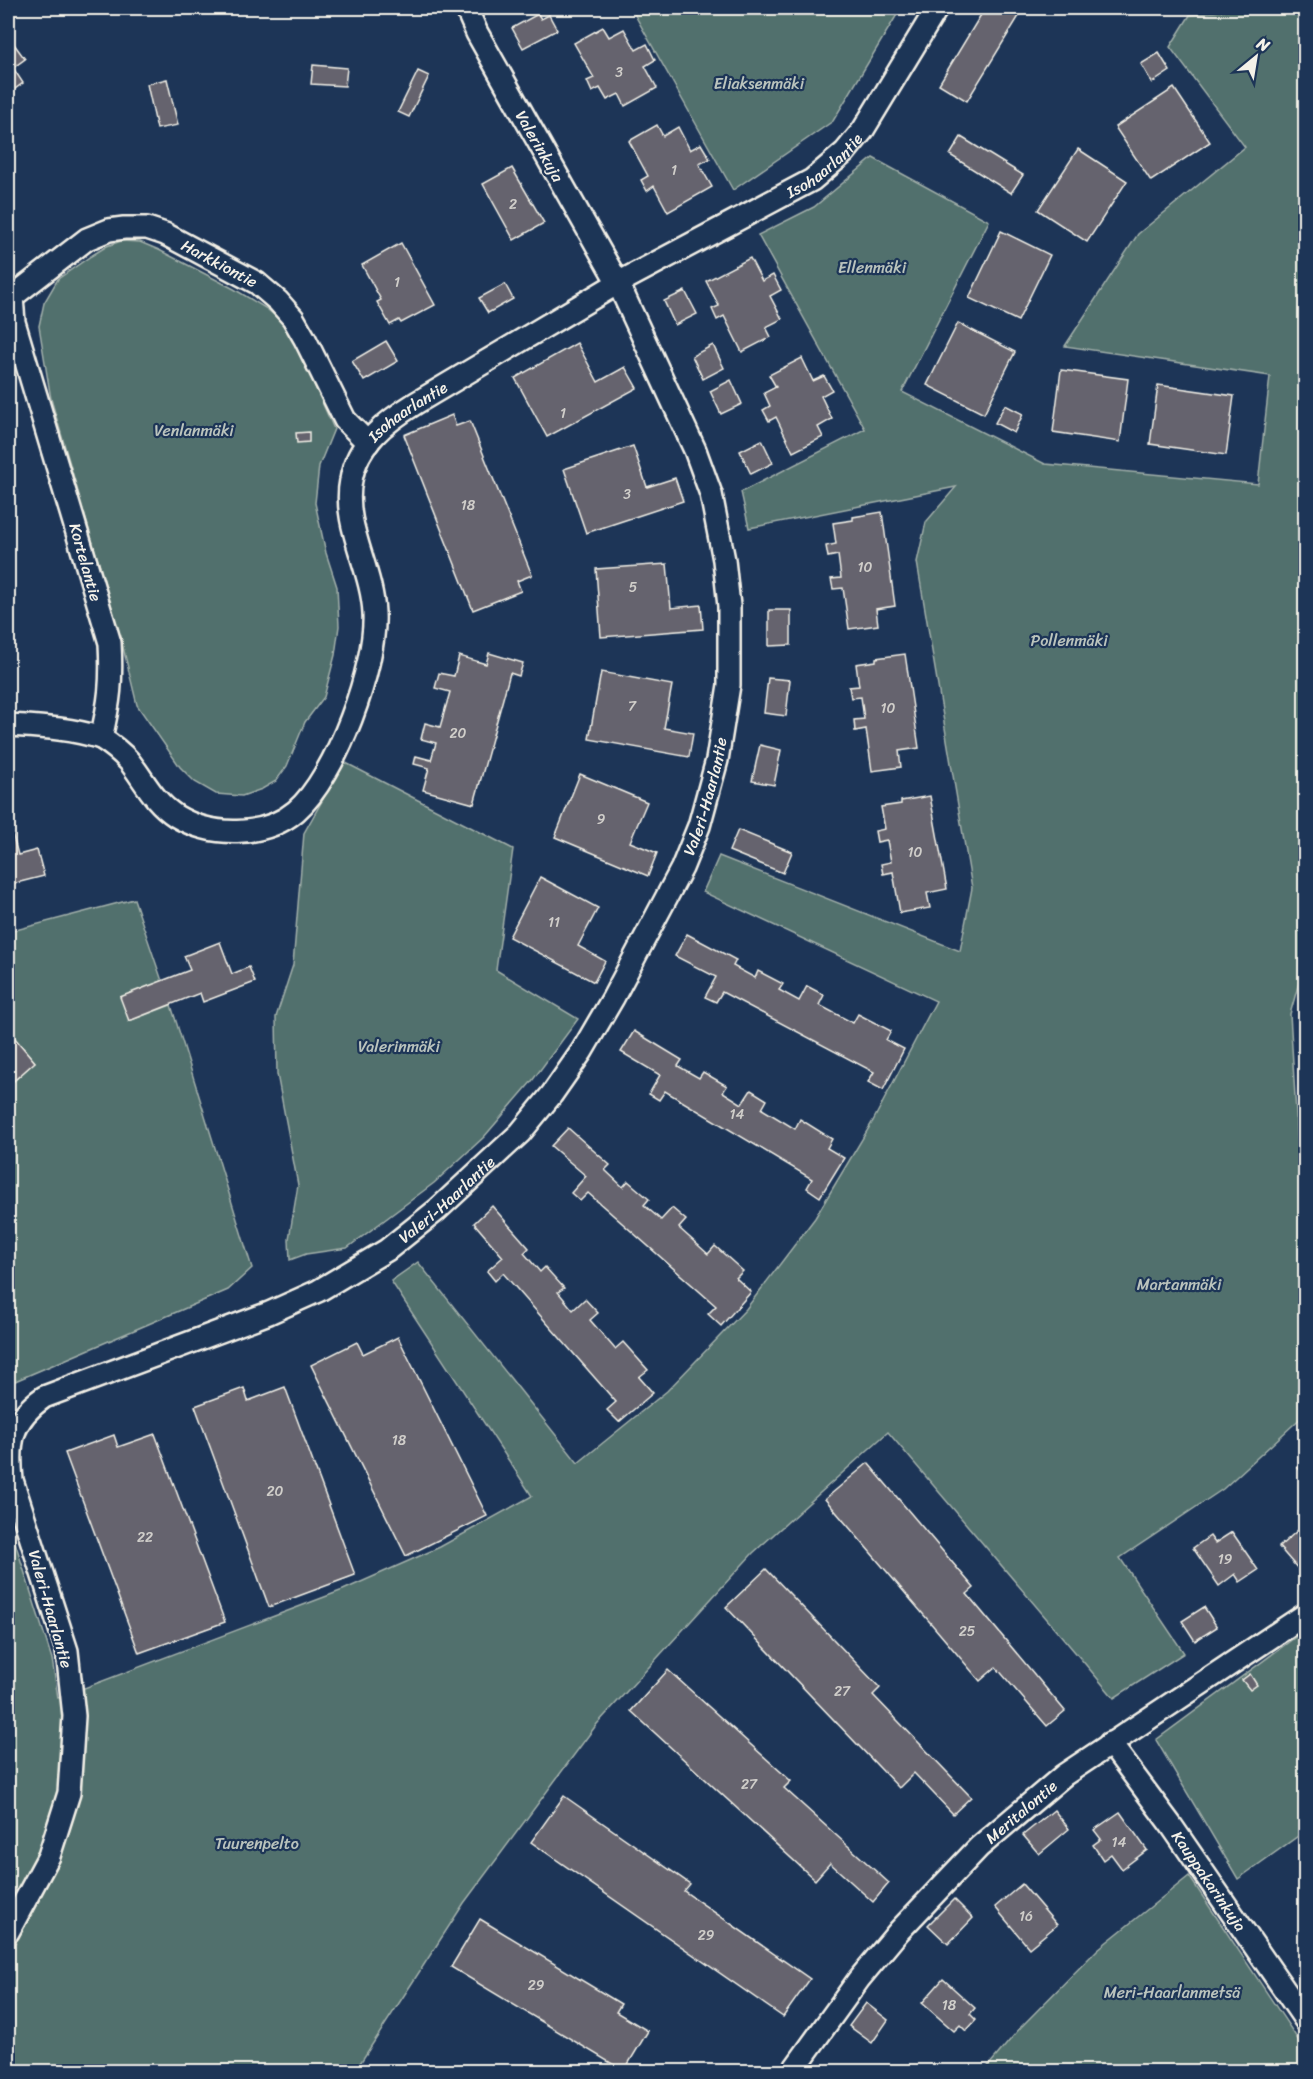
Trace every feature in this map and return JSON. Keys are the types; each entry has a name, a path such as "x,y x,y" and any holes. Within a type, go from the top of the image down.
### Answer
{"street":[{"name":"Valerinkuja","path":"466,8 477,33 618,283"},
{"name":"Isohaarlantie","path":"101,738 130,762 144,785 158,801 176,816 200,826 241,832 264,828 296,811 316,788 346,730 361,691 374,641 375,613 370,585 354,530 350,502 351,479 358,459 378,429 390,418 618,283 794,191 830,167 863,130 937,8"},
{"name":"Harkkiontie","path":"10,296 87,239 109,230 147,228 165,234 257,284 278,301 305,339 345,420 368,443"},
{"name":"Valeri-Haarlantie","path":"8,1932 49,1856 69,1793 74,1716 67,1651 12,1480 11,1438 19,1421 31,1406 44,1397 269,1312 318,1291 387,1250 437,1210 520,1133 552,1094 582,1051 682,868 699,826 717,760 729,686 729,606 724,560 711,494 695,450 618,283"},
{"name":"Kortelantie","path":"10,296 14,322 110,643 112,680 110,703 101,738"},
{"path":"8,725 81,731 101,738"},
{"name":"Meritalontie","path":"792,2072 859,1979 899,1931 979,1847 1064,1775 1305,1614"},
{"name":"Kauppakarinkuja","path":"1110,1743 1172,1825 1305,2020"}],"green space":[{"name":"Eliaksenmäki","path":"631,8 901,8 833,121 733,190"},
{"name":"Tuurenpelto","path":"1244,8 1305,8 1306,958 1290,1014 1298,1146 1306,1153 1305,1414 1223,1489 1120,1558 1184,1653 1114,1698 888,1432 753,1553 597,1724 464,1903 355,2071 8,2071 8,1520 52,1659 58,1698 343,1590 440,1547 532,1496 391,1281 418,1262 578,1463 667,1391 746,1309 815,1218 873,1121 936,1001 703,892 719,856 960,951 972,888 917,562 926,522 956,487 749,528 741,492 865,429 758,235 814,207 873,158 989,221 902,392 1045,464 1258,484 1270,376 1065,346 1138,234 1245,147 1170,47 1190,15"},
{"name":"Venlanmäki","path":"121,241 140,242 159,250 234,289 267,309 283,323 300,353 334,429 319,466 315,503 326,553 337,587 339,626 335,655 324,697 305,722 287,766 276,781 242,796 216,794 195,782 180,767 137,705 122,643 51,399 39,326 44,303 58,279 107,246"},
{"name":"Valerinmäki","path":"344,762 513,849 496,970 578,1019 532,1081 484,1137 434,1183 347,1248 306,1254 290,1260 289,1239 298,1185 277,1074 276,1017 293,965 304,833"},
{"path":"134,899 162,981 129,1021 171,1005 252,1268 228,1290 8,1384 8,1086 35,1062 8,1030 8,932"},
{"path":"1305,1630 1305,1831 1238,1879 1156,1740"},
{"name":"Meri-Haarlanmetsä","path":"1189,1876 1305,2050 1305,2071 984,2071 1021,2027 1098,1949"}],"building":[{"path":"89,8 111,8 90,14"},
{"path":"985,8 1024,8 967,101 939,84"},
{"path":"538,14 541,19 549,15 557,30 523,48 512,28"},
{"path":"603,27 609,37 624,29 636,50 647,44 655,60 645,66 657,88 625,106 619,94 607,100 600,88 592,92 587,81 594,78 574,43"},
{"path":"14,44 25,59 13,68 23,83 8,94 8,49"},
{"path":"1159,53 1170,71 1152,83 1141,64"},
{"path":"313,65 347,68 345,86 311,84"},
{"path":"418,71 429,76 409,117 398,112"},
{"path":"167,79 178,125 157,129 147,84"},
{"path":"1174,88 1210,142 1151,181 1115,127"},
{"path":"657,125 663,136 678,127 690,150 701,144 710,159 699,164 712,187 668,212 654,186 647,191 641,180 648,176 629,141"},
{"path":"961,137 1023,175 1011,193 950,155"},
{"path":"1078,149 1127,181 1087,242 1038,210"},
{"path":"512,168 544,223 514,240 483,184"},
{"path":"1001,231 1050,255 1018,321 969,298"},
{"path":"401,243 435,305 401,323 399,320 390,325 377,302 381,300 362,265"},
{"path":"750,258 762,281 773,275 781,290 770,296 782,319 766,327 771,337 742,352 724,316 717,320 712,309 719,306 706,281"},
{"path":"505,284 513,299 488,313 479,298"},
{"path":"685,291 697,314 675,325 664,301"},
{"path":"958,323 1015,352 984,414 927,385"},
{"path":"386,341 398,361 364,381 352,361"},
{"path":"577,343 598,382 625,367 637,388 547,437 515,378"},
{"path":"713,345 724,368 703,379 692,356"},
{"path":"802,358 813,381 824,376 832,390 821,396 832,419 818,427 823,437 793,452 776,417 769,421 763,410 770,406 764,393 776,387 769,375"},
{"path":"1061,370 1128,379 1120,442 1053,432"},
{"path":"731,380 742,404 721,414 710,391"},
{"path":"1158,385 1234,396 1226,455 1150,444"},
{"path":"1005,405 1023,414 1014,433 995,423"},
{"path":"452,415 456,426 470,421 532,575 517,581 521,591 473,610 404,435"},
{"path":"309,432 309,442 297,443 296,433"},
{"path":"762,440 773,463 751,474 740,451"},
{"path":"633,446 647,487 675,478 683,501 586,533 564,469"},
{"path":"882,512 895,606 876,609 878,625 849,629 843,588 833,589 831,579 841,578 838,555 828,557 826,546 836,544 833,523"},
{"path":"667,564 671,608 701,605 703,629 601,637 596,569"},
{"path":"769,610 791,610 791,645 769,646"},
{"path":"489,653 523,663 519,676 510,673 474,804 423,790 429,768 414,764 416,756 431,760 436,743 421,739 425,723 440,727 450,692 435,688 439,673 454,676 459,656 486,664"},
{"path":"905,654 919,748 899,751 901,767 872,771 866,729 855,731 854,720 864,719 861,697 851,698 849,687 859,686 856,664 876,661 876,658"},
{"path":"601,672 672,685 664,728 693,733 689,757 589,739"},
{"path":"768,678 790,680 786,716 764,713"},
{"path":"760,745 781,750 774,785 752,781"},
{"path":"580,774 647,802 630,842 657,853 648,876 555,837"},
{"path":"930,796 947,889 927,893 930,908 900,913 893,872 883,874 881,864 891,862 887,840 877,842 875,831 885,829 881,807"},
{"path":"8,817 18,855 37,850 44,876 8,885"},
{"path":"738,830 792,852 783,873 729,851"},
{"path":"540,877 598,908 578,946 605,961 594,982 509,937"},
{"path":"687,934 736,960 733,966 755,978 758,971 783,984 779,990 799,1001 807,986 824,995 819,1005 853,1023 858,1014 891,1031 886,1040 904,1049 883,1090 868,1082 874,1072 722,992 716,1002 705,997 716,977 675,956"},
{"path":"220,942 232,974 249,967 255,982 203,1002 200,993 129,1021 120,997 190,970 184,956"},
{"path":"8,1030 35,1062 8,1086"},
{"path":"634,1031 682,1060 678,1066 699,1078 703,1072 727,1086 723,1092 742,1104 751,1090 767,1100 762,1109 795,1129 800,1119 832,1139 827,1148 844,1158 820,1197 807,1188 812,1179 665,1091 659,1100 649,1094 660,1075 621,1052"},
{"path":"568,1128 610,1165 605,1170 623,1187 628,1181 649,1199 644,1205 661,1220 672,1208 686,1220 679,1228 708,1254 715,1246 743,1271 736,1278 751,1292 721,1326 708,1314 716,1306 588,1193 580,1201 571,1193 586,1176 551,1146"},
{"path":"492,1206 529,1248 524,1253 540,1272 545,1267 564,1288 558,1292 573,1310 585,1299 598,1313 590,1320 615,1349 623,1342 648,1370 639,1377 653,1393 619,1422 607,1410 616,1402 503,1273 495,1281 487,1271 503,1257 474,1223"},
{"path":"398,1337 487,1516 406,1556 311,1365 357,1342 363,1354"},
{"path":"285,1387 355,1575 269,1607 195,1406 244,1388 248,1401"},
{"path":"155,1434 225,1622 139,1653 65,1453 114,1435 118,1447"},
{"path":"1306,1460 1306,1476 1297,1467"},
{"path":"868,1463 974,1588 967,1594 1065,1711 1047,1726 996,1667 980,1681 825,1499"},
{"path":"1306,1523 1306,1564 1299,1570 1279,1547"},
{"path":"1232,1532 1258,1570 1240,1582 1235,1574 1219,1586 1193,1548 1210,1536 1215,1543"},
{"path":"766,1569 880,1688 873,1695 971,1797 953,1814 914,1773 899,1788 726,1607"},
{"path":"1204,1607 1217,1627 1195,1641 1182,1621"},
{"path":"668,1670 791,1781 784,1788 889,1883 873,1902 830,1863 815,1880 631,1711"},
{"path":"1250,1674 1257,1685 1250,1690 1242,1680"},
{"path":"564,1796 690,1884 684,1891 810,1979 783,2017 531,1842"},
{"path":"1054,1810 1069,1829 1039,1854 1023,1835"},
{"path":"1120,1812 1147,1850 1122,1869 1111,1854 1103,1860 1093,1845 1101,1839 1094,1830"},
{"path":"1022,1884 1057,1925 1029,1948 995,1907"},
{"path":"954,1899 973,1918 948,1944 928,1925"},
{"path":"480,1919 621,2004 616,2012 648,2031 624,2071 451,1967"},
{"path":"1306,1938 1306,1950 1300,1942"},
{"path":"943,1979 975,2008 970,2014 976,2020 966,2031 960,2025 954,2031 922,2003"},
{"path":"866,2003 888,2020 872,2043 849,2026"}],"park label":[{"name":"Ellenmäki","path":"872,267"},
{"name":"Pollenmäki","path":"1069,640"},
{"name":"Martanmäki","path":"1179,1284"}]}
